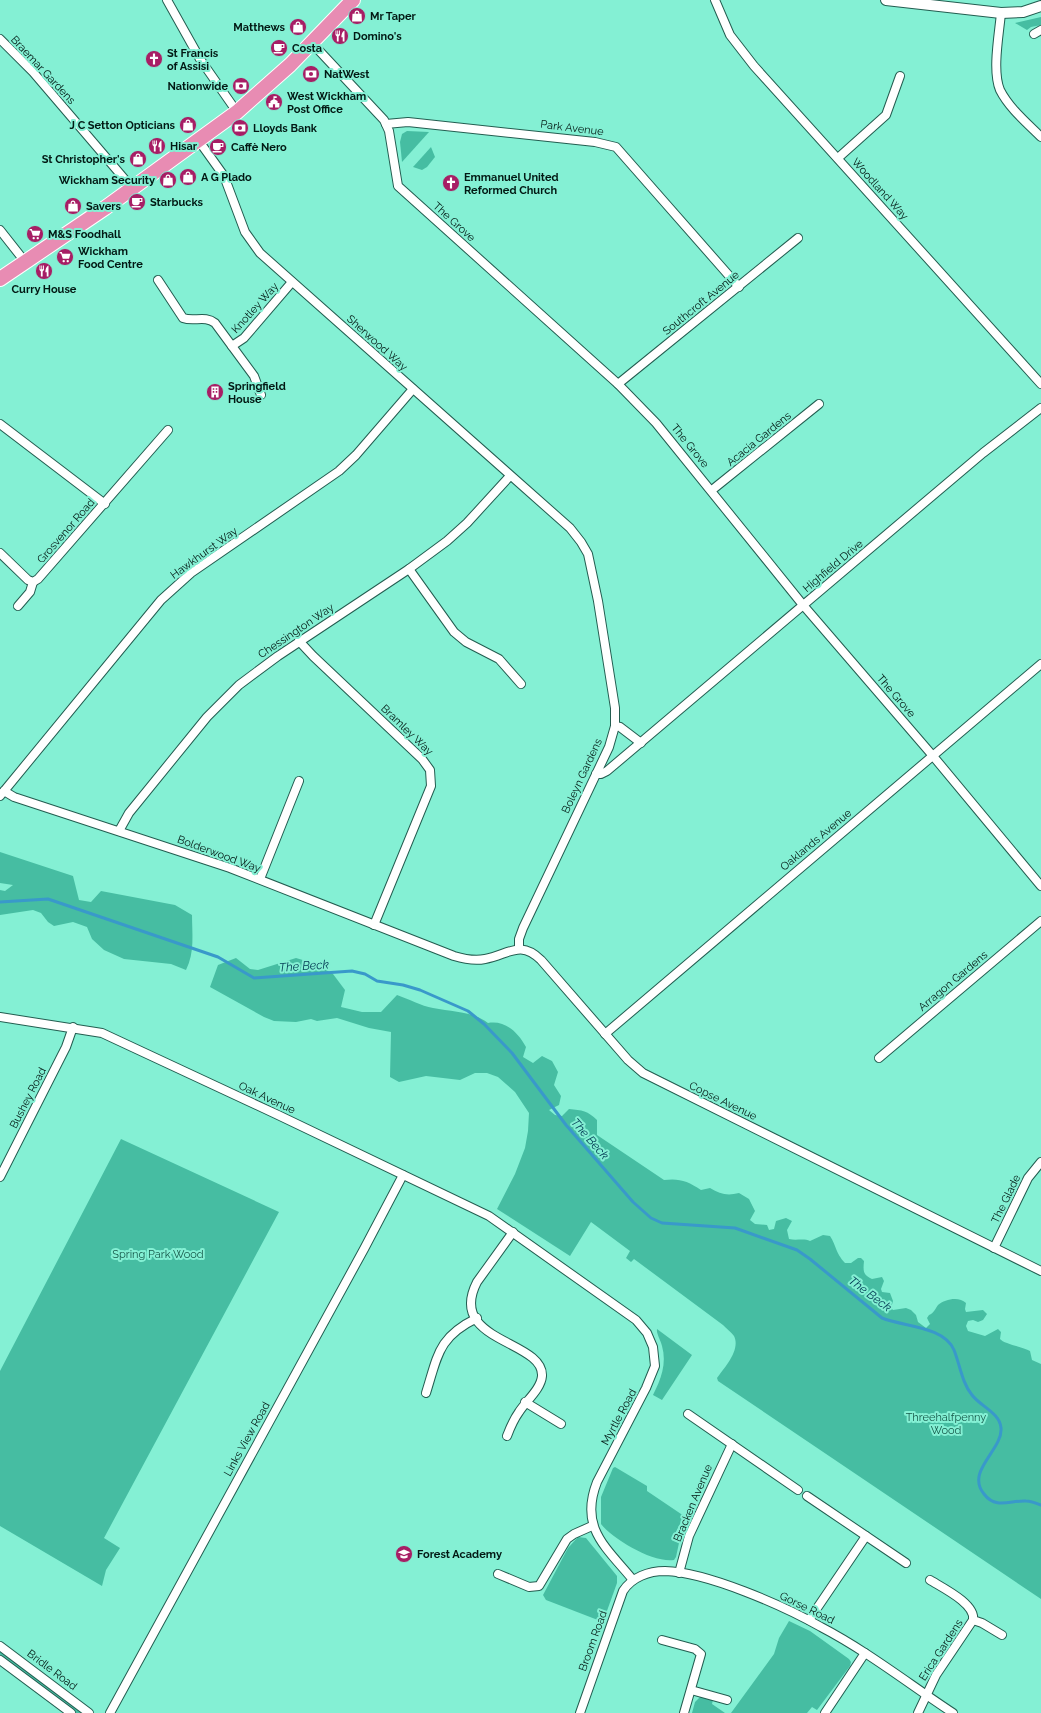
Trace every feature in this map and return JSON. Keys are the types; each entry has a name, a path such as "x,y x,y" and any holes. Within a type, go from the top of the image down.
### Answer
{"highway":[{"path":"0,279 26,263 133,189 237,112 312,43 353,0"}],"street":[{"path":"167,0 200,59 237,112"},
{"name":"Woodland Way","path":"714,0 727,29 740,48 1041,384"},
{"path":"886,0 1001,14 1017,13 1041,6"},
{"path":"1001,14 997,67 998,84 1005,98 1041,137"},
{"name":"Braemar Gardens","path":"0,39 33,72 133,189"},
{"name":"The Grove","path":"312,43 372,105 386,124 397,183 400,188 618,384 662,429 803,605 933,756 1041,886"},
{"path":"838,158 886,115 900,76"},
{"name":"Park Avenue","path":"386,124 408,122 595,142 616,147 739,287"},
{"name":"Sherwood Way","path":"199,141 224,176 241,223 249,239 260,253 577,535"},
{"path":"0,230 26,263"},
{"name":"Southcroft Avenue","path":"618,384 798,238"},
{"name":"Knotley Way","path":"158,280 183,318 187,320 211,320 254,376 261,394"},
{"name":"Knotley Way","path":"232,346 244,338 292,282"},
{"name":"Hawkhurst Way","path":"2,794 161,600 191,573 339,471 356,455 413,389"},
{"name":"Acacia Gardens","path":"712,490 819,404"},
{"name":"Highfield Drive","path":"596,774 604,773 641,743 983,453 1041,408"},
{"name":"Grosvenor Road","path":"0,424 105,504 38,579 33,582 30,592 18,606"},
{"path":"105,504 168,430"},
{"name":"Chessington Way","path":"119,831 129,813 218,704 247,678 409,569 460,530 510,476"},
{"name":"Boleyn Gardens","path":"519,949 520,935 530,911 611,742 615,726 614,698 590,561 577,535"},
{"path":"0,553 28,580 33,582"},
{"path":"409,569 454,632 466,642 499,659 521,684"},
{"name":"Bramley Way","path":"300,641 313,656 422,759 430,770 431,786 374,925"},
{"name":"Oaklands Avenue","path":"605,1034 1041,664"},
{"path":"615,726 641,743"},
{"path":"260,879 299,781"},
{"name":"Bolderwood Way","path":"2,794 119,831 260,879 424,946 462,959 477,960 519,949"},
{"name":"Arragon Gardens","path":"879,1058 1041,921"},
{"name":"Copse Avenue","path":"519,949 527,950 536,956 636,1068 648,1076 1041,1271"},
{"name":"Oak Avenue","path":"0,1017 73,1027 109,1035 480,1211 512,1232"},
{"name":"Bushey Road","path":"0,1177 66,1047 73,1027"},
{"name":"The Glade","path":"994,1248 1028,1178 1041,1162"},
{"name":"Links View Road","path":"110,1713 325,1321 403,1175"},
{"path":"507,1436 515,1418 540,1383 542,1374 540,1365 531,1355 492,1334 477,1318 472,1307 474,1289 512,1232"},
{"name":"Myrtle Road","path":"512,1232 636,1320 651,1340 655,1353 654,1366 646,1388 594,1489 590,1511 592,1526 599,1538 633,1580"},
{"path":"426,1392 439,1353 448,1337 461,1326 477,1318"},
{"path":"525,1402 562,1424"},
{"path":"688,1414 798,1490"},
{"name":"Bracken Avenue","path":"679,1573 689,1536 732,1444"},
{"path":"806,1496 906,1563"},
{"path":"498,1574 529,1587 539,1586 567,1539 574,1534 592,1526"},
{"path":"809,1620 866,1536"},
{"name":"Gorse Road","path":"633,1580 653,1572 679,1573 732,1588 809,1620 865,1654 953,1713"},
{"name":"Broom Road","path":"581,1713 621,1595 633,1580"},
{"path":"930,1580 968,1606 973,1612 973,1620 986,1625 1002,1635"},
{"name":"Erica Gardens","path":"918,1713 936,1675 973,1620"},
{"path":"662,1640 699,1651 701,1657 684,1713"},
{"name":"Bridle Road","path":"0,1646 89,1713"},
{"path":"825,1713 865,1654"},
{"name":"Bridle Road","path":"0,1660 71,1713"},
{"path":"691,1690 727,1700"}],"green space":[{"path":"1041,17 1041,25 1031,27 1027,30 1015,23"},
{"path":"407,131 429,132 402,162 400,142 402,134"},
{"path":"431,147 435,157 427,167 422,170 413,167"},
{"path":"0,852 73,876 79,900 91,902 101,891 175,905 192,915 192,950 186,970 171,964 124,959 104,950 92,939 87,927 73,922 54,926 48,922 41,913 33,910 0,915 0,890 5,891 13,885 0,883"},
{"name":"Threehalfpenny Wood","path":"236,958 250,969 258,970 296,958 316,964 333,974 345,990 341,1007 362,1012 381,1012 397,995 428,1007 462,1012 475,1016 488,1023 500,1023 505,1025 519,1036 526,1047 523,1057 533,1063 542,1056 552,1061 558,1072 554,1085 561,1096 559,1105 549,1110 555,1115 562,1116 569,1109 588,1113 597,1120 597,1135 664,1180 674,1179 683,1181 692,1184 701,1190 710,1188 724,1194 739,1193 749,1199 755,1211 750,1220 755,1224 767,1225 769,1230 774,1229 776,1221 786,1218 792,1221 787,1230 789,1239 810,1241 823,1235 830,1236 839,1256 845,1263 851,1263 858,1258 861,1258 864,1261 864,1270 867,1276 872,1279 882,1277 884,1281 881,1289 882,1292 890,1293 893,1301 891,1308 893,1310 906,1308 911,1310 916,1315 918,1322 926,1328 930,1324 927,1318 929,1315 938,1305 948,1300 956,1299 966,1303 966,1312 983,1310 987,1314 983,1320 978,1322 973,1320 968,1321 966,1326 968,1331 985,1336 998,1329 1001,1332 1000,1339 1002,1341 1030,1351 1032,1360 1041,1364 1041,1599 718,1381 717,1378 734,1353 736,1341 734,1336 723,1325 634,1259 631,1262 626,1258 630,1251 591,1222 570,1256 497,1209 515,1174 525,1148 529,1113 515,1092 498,1077 487,1073 475,1073 460,1080 426,1076 399,1082 390,1077 391,1032 369,1028 337,1018 317,1021 311,1019 296,1022 274,1021 210,987 218,965"},
{"name":"Spring Park Wood","path":"121,1139 279,1212 104,1538 120,1548 106,1570 102,1586 0,1526 0,1371"},
{"path":"657,1329 692,1355 662,1400 653,1395 661,1377 664,1359"},
{"path":"615,1467 647,1486 647,1491 684,1516 672,1540 679,1543 674,1560 656,1558 634,1549 615,1537 601,1524 601,1497 613,1468"},
{"path":"578,1537 586,1538 617,1576 617,1583 603,1622 546,1600 543,1595 568,1548"},
{"path":"789,1621 810,1631 849,1659 851,1662 850,1666 817,1710 812,1707 807,1713 731,1713 774,1654 779,1638"},
{"path":"0,1650 83,1713 76,1713 0,1657"},
{"path":"700,1697 713,1700 712,1704 725,1713 692,1713 695,1702"}],"waterway":[{"name":"The Beck","path":"0,902 48,899 218,957 254,978 352,971 365,974 377,981 403,985 420,990 468,1011 484,1024 512,1053 566,1125 633,1202 651,1218 662,1223 735,1228 797,1250 882,1318 922,1328 942,1336 949,1342 954,1350 963,1379 969,1390 976,1399 997,1418 1000,1423 1000,1436 997,1444 986,1461 979,1477 979,1485 984,1494 989,1499 999,1503 1026,1501 1041,1505"}],"place":[{"name":"Mr Taper","path":"357,16"},
{"name":"Matthews","path":"298,27"},
{"name":"Domino's","path":"340,36"},
{"name":"Costa","path":"279,48"},
{"name":"St Francis of Assisi","path":"154,59"},
{"name":"NatWest","path":"311,74"},
{"name":"Nationwide","path":"241,86"},
{"name":"West Wickham Post Office","path":"274,102"},
{"name":"J C Setton Opticians","path":"188,125"},
{"name":"Lloyds Bank","path":"240,128"},
{"name":"Hisar","path":"157,146"},
{"name":"Caffè Nero","path":"218,147"},
{"name":"St Christopher's","path":"138,159"},
{"name":"A G Plado","path":"188,177"},
{"name":"Wickham Security","path":"168,180"},
{"name":"Emmanuel United Reformed Church","path":"451,183"},
{"name":"Starbucks","path":"137,202"},
{"name":"Savers","path":"73,206"},
{"name":"M&S Foodhall","path":"35,234"},
{"name":"Wickham Food Centre","path":"65,257"},
{"name":"Curry House","path":"44,271"},
{"name":"Springfield House","path":"215,392"},
{"name":"Forest Academy","path":"404,1554"}]}
